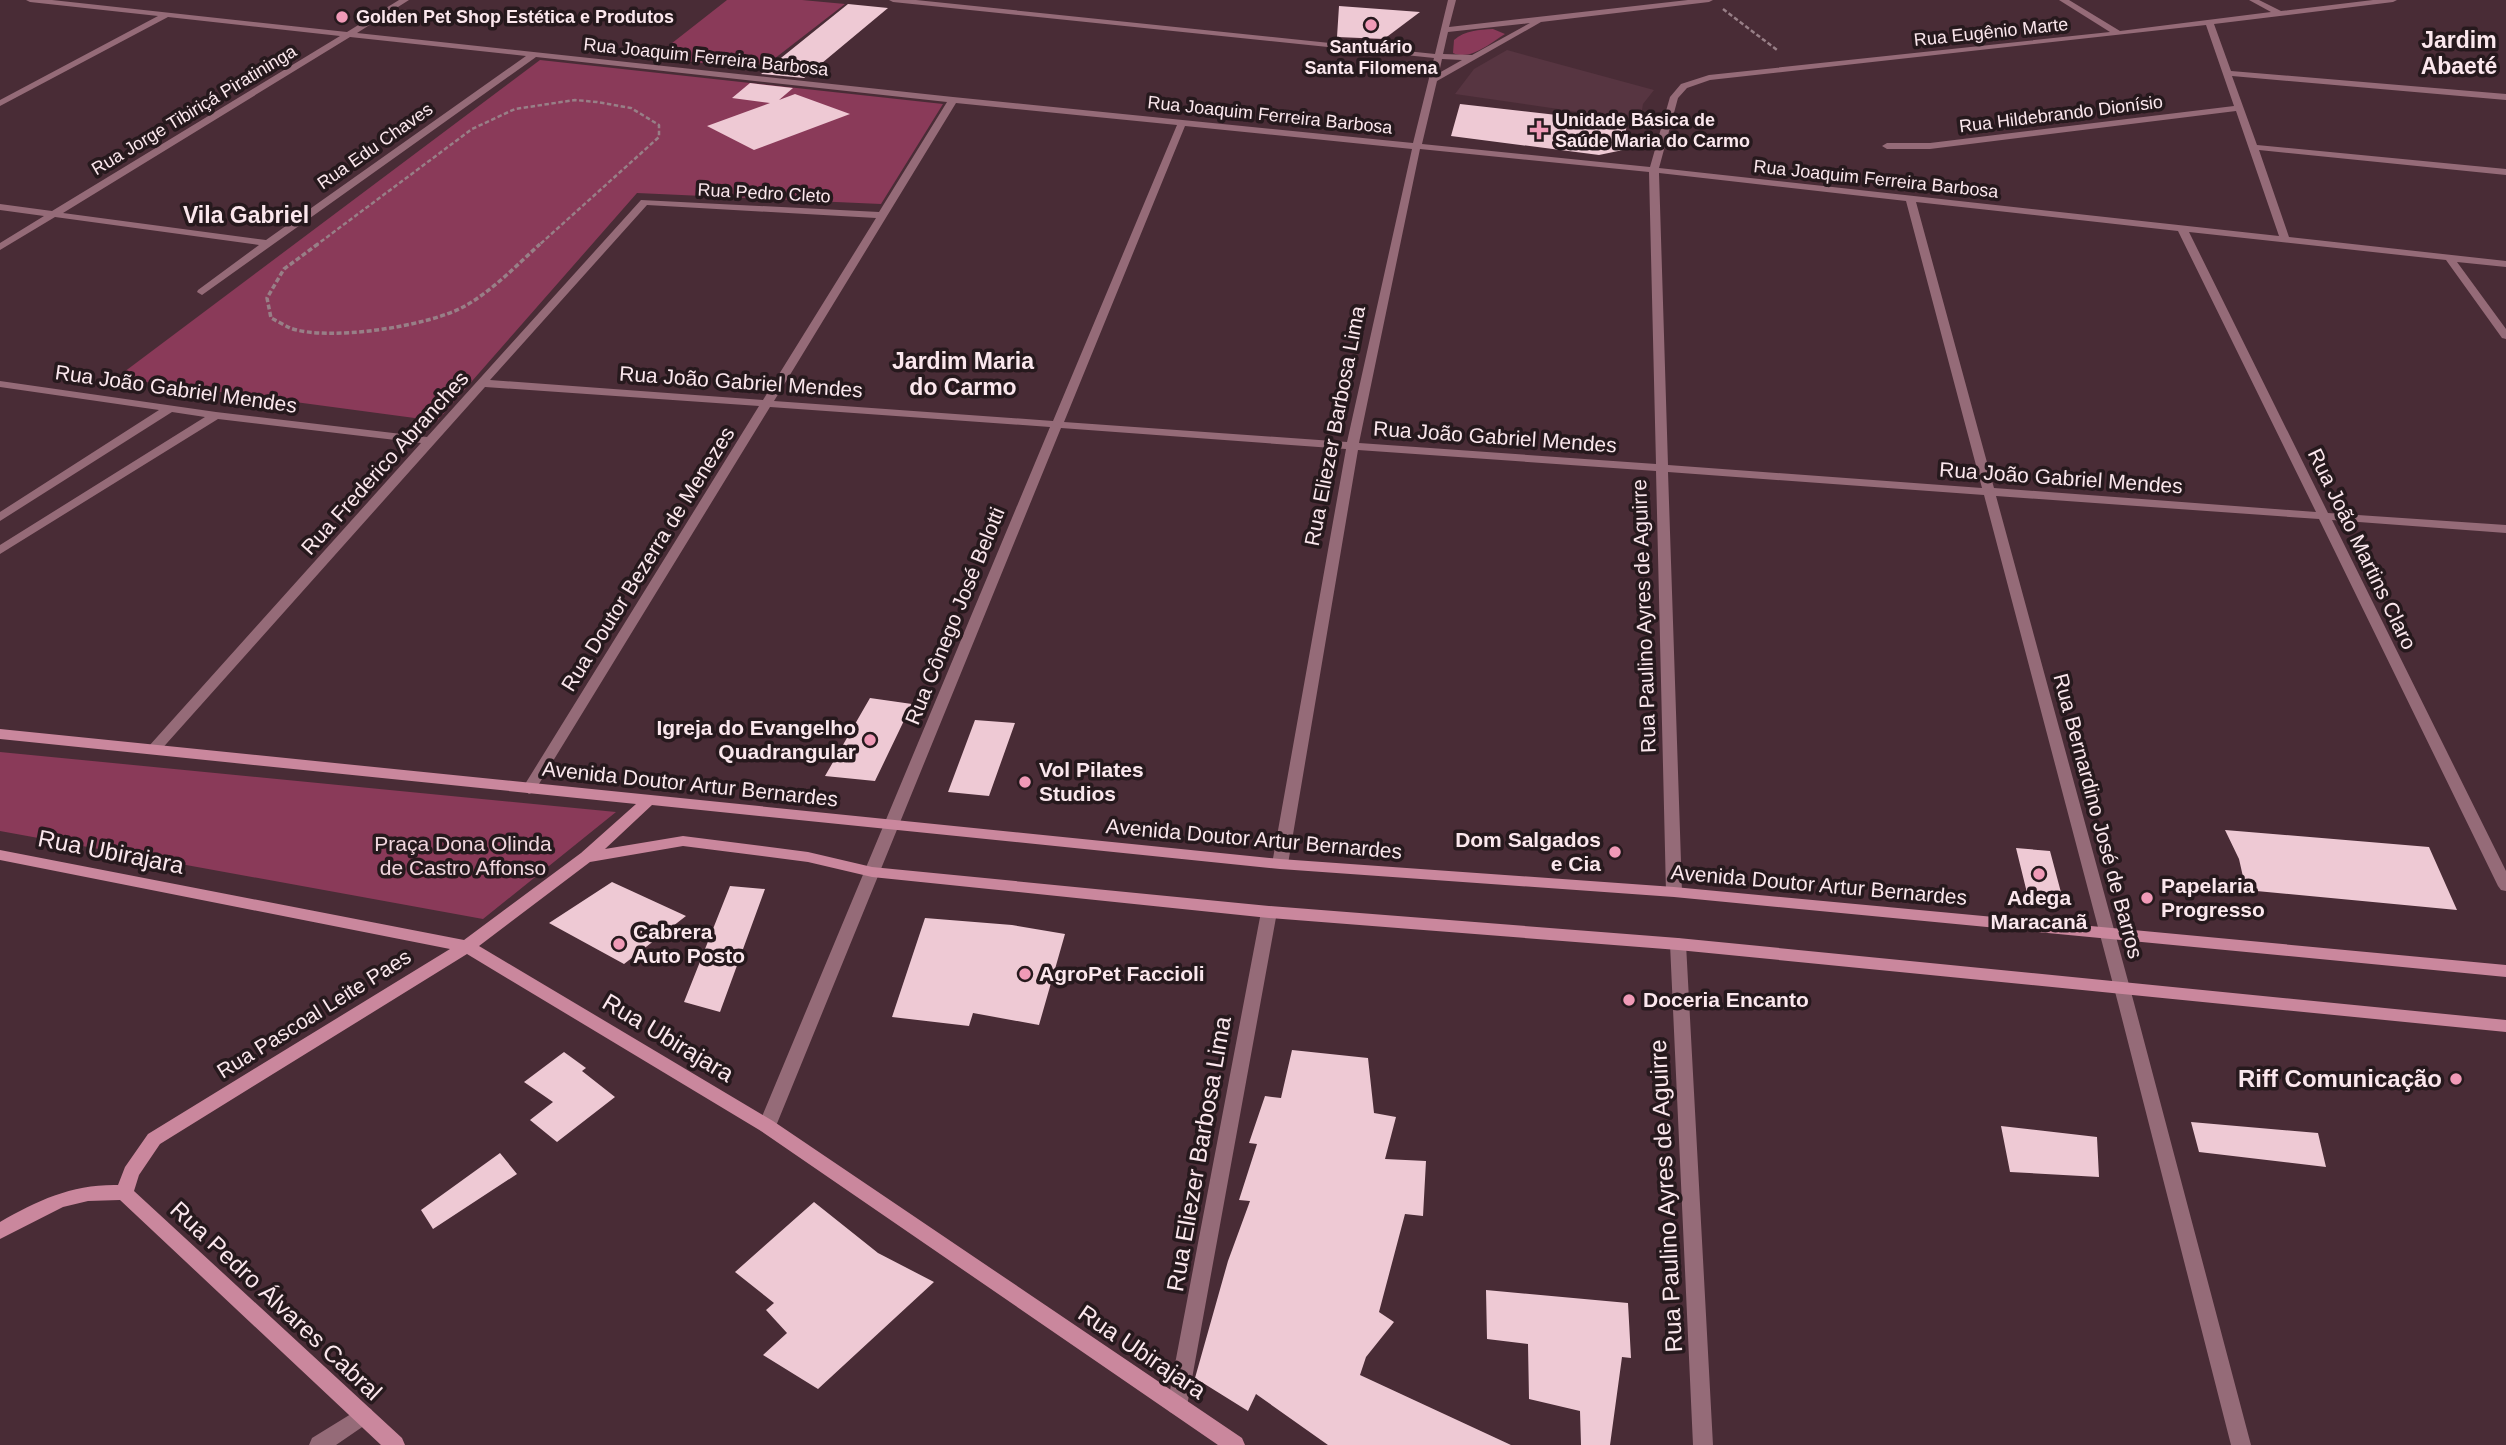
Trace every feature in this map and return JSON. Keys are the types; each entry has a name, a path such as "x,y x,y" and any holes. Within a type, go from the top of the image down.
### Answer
{"main road":[{"name":"Avenida Doutor Artur Bernardes","path":"0,734 1280,864 1674,892 2506,971"},
{"name":"Rua Pascoal Leite Paes","path":"124,1194 131,1172 154,1139 467,946 586,857 648,801"},
{"path":"586,857 683,841 808,857 872,872 1269,912 1678,944 2506,1026"},
{"name":"Rua Ubirajara","path":"0,855 467,946 767,1126 1235,1445"},
{"path":"0,1231 52,1201 86,1192 124,1194"},
{"name":"Rua Pedro Álvares Cabral","path":"124,1194 395,1445"}],"street":[{"name":"Rua Joaquim Ferreira Barbosa","path":"30,0 76,2 953,100 1654,170 2506,264"},
{"name":"Rua Jorge Tibiriçá Piratininga","path":"0,247 405,0"},
{"path":"893,0 1437,56 1474,57"},
{"name":"Rua Eliezer Barbosa Lima","path":"1280,864 1352,446 1437,56 1452,0"},
{"path":"1446,24 1544,18 1709,0"},
{"path":"2063,0 2118,33"},
{"path":"2253,0 2278,13"},
{"name":"Rua Eugênio Marte","path":"1654,170 1674,97 1684,86 1709,78 2393,0"},
{"path":"0,103 167,14"},
{"path":"1432,79 1544,18"},
{"path":"2210,22 2285,239"},
{"name":"Rua Edu Chaves","path":"202,292 535,54"},
{"path":"2227,73 2506,97"},
{"name":"Rua Doutor Bezerra de Menezes","path":"529,789 953,100"},
{"name":"Rua Hildebrando Dionísio","path":"1887,146 1930,146 2239,108"},
{"name":"Rua Cônego José Belotti","path":"767,1126 1182,123"},
{"path":"2253,147 2506,172"},
{"name":"Rua Paulino Ayres de Aguirre","path":"1654,170 1674,892"},
{"name":"Rua Bernardino José de Barros","path":"1909,198 2241,1445"},
{"name":"Rua Pedro Cleto","path":"644,202 882,215"},
{"name":"Rua Frederico Abranches","path":"155,749 644,202"},
{"path":"0,207 268,243"},
{"name":"Rua João Martins Claro","path":"2182,228 2506,886"},
{"path":"2449,257 2506,336"},
{"name":"Rua João Gabriel Mendes","path":"482,383 2506,529"},
{"name":"Rua João Gabriel Mendes","path":"0,384 216,415 430,441"},
{"path":"0,517 170,408"},
{"path":"0,550 216,415"},
{"name":"Rua Eliezer Barbosa Lima","path":"1177,1406 1269,912"},
{"name":"Rua Paulino Ayres de Aguirre","path":"1678,944 1703,1445"},
{"path":"319,1445 363,1415"}],"path":[{"path":"1721,8 1800,68"},
{"path":"575,100 602,102 638,110 651,116 659,125 659,137 488,290 452,313 407,326 356,333 313,332 275,321 267,309 267,294 272,282 284,269 472,129 495,116 544,103 575,100"}],"shaded area":[{"path":"1507,50 1654,90 1643,104 1640,121 1455,94 1474,69"}],"green space":[{"path":"727,0 802,0 845,4 761,69 653,58"},
{"path":"1493,29 1505,34 1473,53 1453,53 1454,40 1463,34"},
{"path":"540,60 943,104 881,204 637,193 437,421 116,378"},
{"name":"Praça Dona Olinda de Castro Affonso","path":"0,752 616,812 483,919 0,831"}],"building":[{"path":"848,4 888,8 804,78 761,74"},
{"name":"Santuário Santa Filomena","path":"1339,6 1420,12 1384,39 1337,37"},
{"path":"750,83 793,88 779,100 795,94 850,114 754,150 707,126 770,103 732,98"},
{"name":"Unidade Básica de Saúde Maria do Carmo","path":"1460,104 1627,123 1623,150 1599,155 1451,136"},
{"name":"Igreja do Evangelho Quadrangular","path":"870,698 912,704 875,781 825,776"},
{"path":"975,720 1015,723 989,796 948,792"},
{"path":"2225,830 2429,847 2457,910 2246,890 2239,859"},
{"name":"Adega Maracanã","path":"2016,848 2050,851 2063,900 2028,897"},
{"path":"612,882 686,916 624,964 549,923"},
{"path":"730,886 765,889 720,1012 684,1002"},
{"path":"925,918 1012,925 1065,934 1039,1025 973,1013 969,1026 892,1017"},
{"path":"1292,1050 1368,1058 1374,1113 1396,1117 1385,1159 1426,1161 1423,1216 1405,1214 1379,1312 1394,1322 1366,1357 1360,1375 1511,1445 1328,1445 1256,1394 1248,1411 1195,1378 1228,1261 1250,1201 1239,1200 1257,1144 1249,1143 1265,1096 1281,1098"},
{"path":"564,1052 586,1068 582,1071 615,1097 557,1142 530,1120 553,1102 524,1082"},
{"path":"2191,1122 2318,1133 2326,1167 2199,1152"},
{"path":"2001,1126 2097,1137 2099,1177 2010,1172"},
{"path":"500,1153 517,1174 433,1229 421,1210"},
{"path":"814,1202 878,1253 934,1282 818,1389 763,1355 787,1333 766,1310 774,1303 735,1272"},
{"path":"1486,1290 1628,1303 1631,1358 1622,1357 1610,1445 1581,1445 1580,1411 1529,1399 1528,1344 1487,1339"}],"place":[{"name":"Golden Pet Shop Estética e Produtos","path":"342,17"},
{"name":"Santuário Santa Filomena","path":"1371,25"},
{"name":"Unidade Básica de Saúde Maria do Carmo","path":"1539,130"},
{"name":"Igreja do Evangelho Quadrangular","path":"870,740"},
{"name":"Vol Pilates Studios","path":"1025,782"},
{"name":"Dom Salgados e Cia","path":"1615,852"},
{"name":"Adega Maracanã","path":"2039,874"},
{"name":"Papelaria Progresso","path":"2147,898"},
{"name":"Cabrera Auto Posto","path":"619,944"},
{"name":"AgroPet Faccioli","path":"1025,974"},
{"name":"Doceria Encanto","path":"1629,1000"},
{"name":"Riff Comunicação","path":"2456,1079"}],"district":[{"name":"Jardim Abaeté","path":"2459,53"},
{"name":"Vila Gabriel","path":"246,215"},
{"name":"Jardim Maria do Carmo","path":"963,374"}]}
